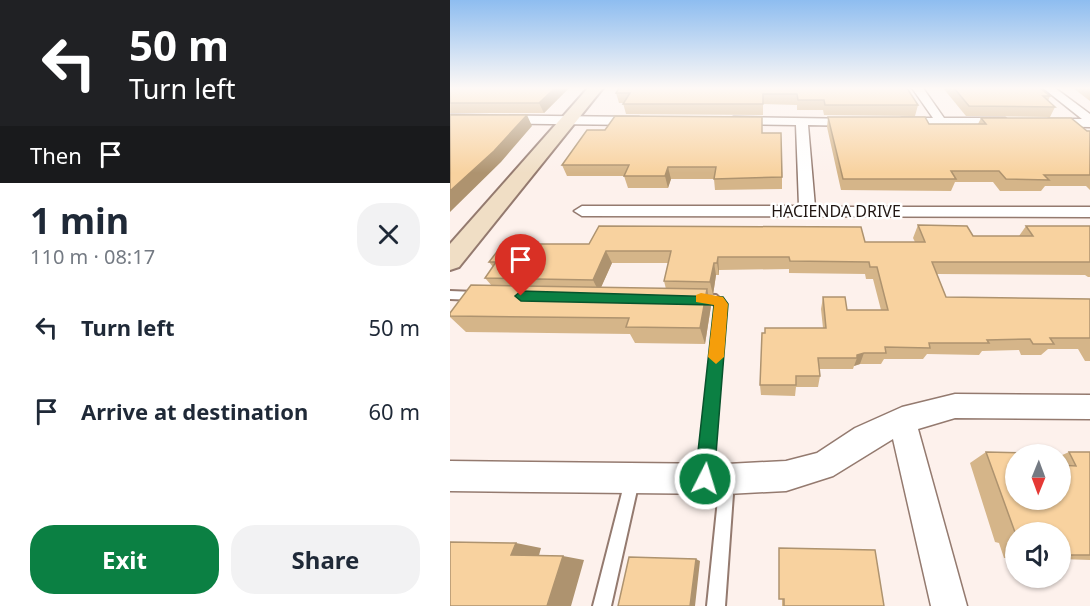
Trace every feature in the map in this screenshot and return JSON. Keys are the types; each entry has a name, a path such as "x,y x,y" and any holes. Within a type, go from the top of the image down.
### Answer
{"main road":[{"path":"450,261 572,116"}],"street":[{"path":"937,116 941,122"},
{"path":"450,119 651,121"},
{"path":"721,121 872,122"},
{"path":"802,122 807,210"},
{"path":"895,122 1090,122"},
{"name":"HACIENDA DRIVE","path":"582,211 1090,212"},
{"path":"450,476 716,479 786,476 823,466 865,438 902,420 954,406 1090,407"},
{"path":"902,420 949,606"}],"lane":[{"path":"450,295 486,296"},
{"path":"688,298 712,298 721,304 716,479 717,606"},
{"path":"602,606 633,478"}],"building":[{"path":"450,116 526,116 494,151 450,191"},
{"path":"615,116 762,117 762,133 781,133 782,177 714,179 716,167 668,167 665,176 624,176 629,165 562,165 587,130 605,130"},
{"path":"828,117 925,117 929,124 986,124 981,118 1071,118 1090,131 1090,175 1044,175 1049,180 1006,179 999,171 951,171 956,179 843,179"},
{"path":"918,225 967,226 973,236 1033,236 1026,226 1090,226 1090,262 932,262 946,297 1090,299 1090,338 1050,338 1054,344 1033,344 1030,339 987,340 989,343 929,343 930,348 885,347 886,353 864,353 857,355 857,358 818,358 820,376 796,376 796,385 760,385 762,333 765,333 765,328 826,328 823,297 845,297 847,310 888,310 877,267 870,267 869,262 790,261 789,257 718,257 717,263 714,263 710,282 664,281 671,251 606,251 593,280 485,278 496,262 489,262 503,244 589,244 599,226 861,227 865,242 925,242"},
{"path":"471,285 707,289 700,328 626,327 629,318 450,316"},
{"path":"986,452 1005,452 1005,505"},
{"path":"1071,452 1090,452 1090,555 1071,555 1071,522 1011,522 1007,510 1071,510 1071,466 1076,466"},
{"path":"450,542 516,543 511,555 563,556 547,606 450,606"},
{"path":"779,548 875,550 884,606 784,606 784,599 779,599"},
{"path":"629,557 696,559 690,606 618,606"}],"slow traffic":[{"path":"701,298 712,298 721,304 716,357"}],"route":[{"path":"521,296 712,298 718,300 721,304 705,479"}]}
